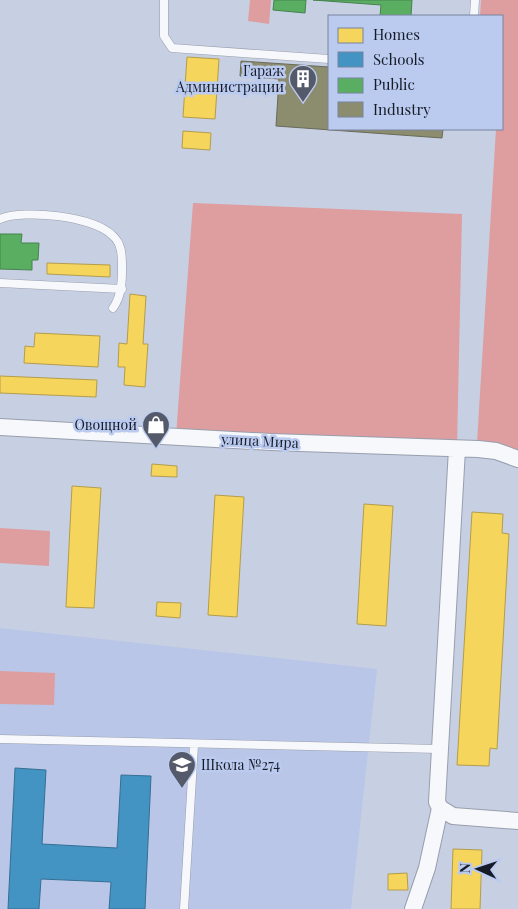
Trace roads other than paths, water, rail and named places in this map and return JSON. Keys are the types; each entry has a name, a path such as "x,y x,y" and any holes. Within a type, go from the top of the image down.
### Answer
{"street":[{"name":"улица Мира","path":"0,427 271,442 496,451 518,459"},
{"path":"412,909 428,868 440,808 436,795 457,449"},
{"path":"440,808 452,816 518,821"}],"lane":[{"path":"164,0 164,36 172,48 328,59"},
{"path":"474,15 475,0"},
{"path":"0,219 30,214 81,220 100,227 112,235 120,245 122,260 122,289 114,308"},
{"path":"0,283 122,289"},
{"path":"0,739 194,745 439,749"},
{"path":"184,909 194,745"}],"place":[{"name":"Гараж Администрации","path":"303,103"},
{"name":"Овощной","path":"156,449"},
{"name":"Школа №274","path":"182,789"}]}
